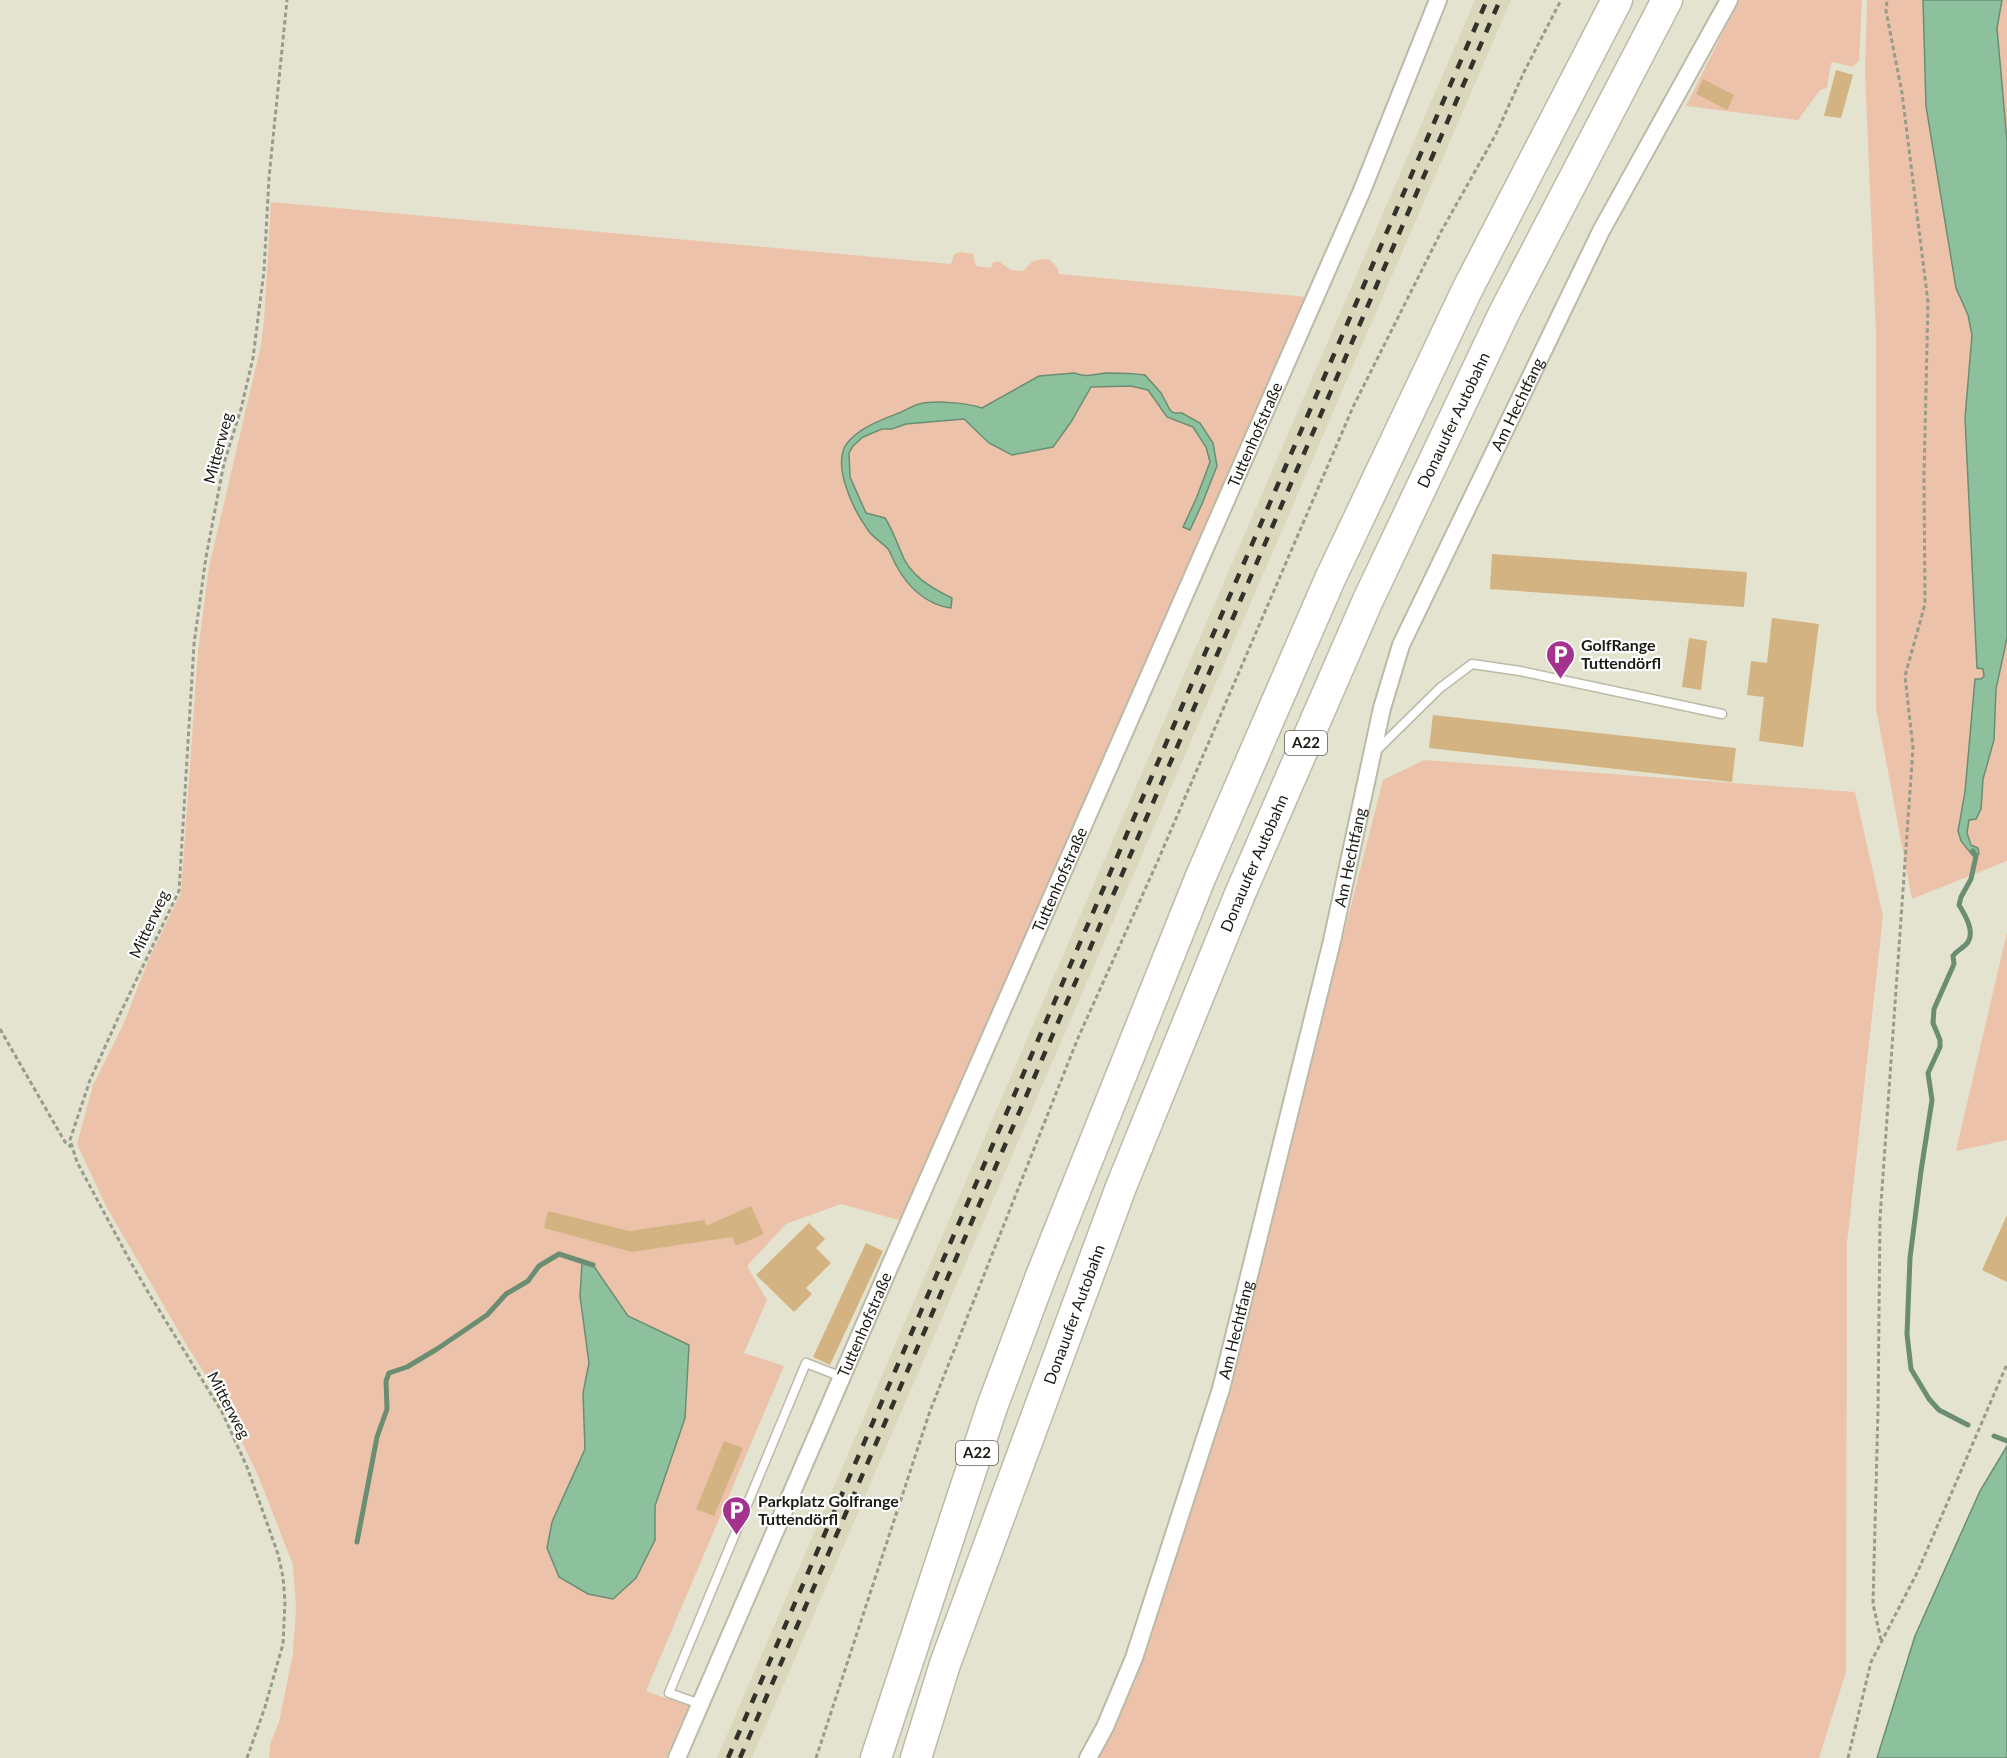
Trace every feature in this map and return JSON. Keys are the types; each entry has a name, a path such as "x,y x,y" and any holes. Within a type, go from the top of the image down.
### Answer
{"highway":[{"name":"A22","path":"876,1758 992,1407 1045,1265 1201,876 1330,579 1467,290 1617,0"},
{"name":"Donauufer Autobahn","path":"916,1758 949,1653 1112,1209 1240,894 1368,600 1499,324 1667,0"}],"street":[{"name":"Tuttenhofstraße","path":"677,1758 1360,193 1438,0"},
{"name":"Am Hechtfang","path":"1088,1758 1105,1727 1134,1658 1221,1389 1332,941 1382,708 1406,635 1601,231 1729,0"}],"lane":[{"path":"1371,756 1440,688 1472,664 1520,671 1722,714"},
{"path":"700,1704 669,1693 806,1363 842,1377"}],"path":[{"name":"Mitterweg","path":"247,1758 284,1644 285,1602 278,1554 247,1467 222,1412 151,1298 77,1162 70,1140 90,1080 179,891 194,644 206,557 224,463 241,409 253,358 264,271 269,178 287,0"},
{"path":"816,1758 930,1411 1078,1038 1353,407 1447,221 1496,134 1524,72 1561,0"},
{"path":"1881,1640 1873,1604 1880,1218 1913,748 1905,676 1925,604 1924,477 1928,302 1902,93 1886,11 1887,0"},
{"path":"0,1029 65,1142 73,1148"},
{"path":"1848,1758 1871,1662 1918,1571 2007,1364"}],"shaded area":[{"path":"1475,0 1511,0 752,1758 717,1758"},
{"path":"1739,0 1862,0 1859,61 1852,67 1831,63 1827,88 1820,90 1798,120 1686,106"},
{"path":"1867,0 1923,0 1926,106 1956,288 1968,315 1972,335 1965,418 1977,667 1983,668 1984,676 1976,679 1966,789 1958,830 1964,845 1976,856 1979,854 1969,838 1968,825 1969,820 1981,809 1983,779 1994,740 1996,689 2007,638 2007,861 1912,899 1876,708 1876,335 1865,72"},
{"path":"1923,0 2002,0 1997,28 2007,141 2007,638 1996,689 1994,740 1983,779 1981,809 1976,819 1969,820 1967,833 1971,845 1978,848 1979,854 1976,856 1973,856 1961,841 1958,831 1965,792 1975,679 1981,679 1984,676 1983,669 1977,668 1965,418 1972,335 1968,315 1956,288 1926,106"},
{"path":"2002,0 2007,0 2007,141 1997,28"},
{"path":"271,202 951,264 954,254 962,252 973,254 976,266 991,268 992,263 998,261 1011,270 1023,271 1034,261 1049,259 1058,268 1059,274 1307,297 902,1221 841,1204 786,1224 747,1266 767,1300 744,1353 784,1366 646,1691 689,1706 666,1758 269,1758 270,1744 279,1722 293,1653 296,1608 293,1565 259,1478 226,1407 186,1344 106,1206 77,1144 93,1085 123,1025 148,961 181,893 198,651 209,567 261,345"},
{"path":"1074,373 1145,375 1161,393 1170,410 1174,413 1182,413 1200,423 1213,443 1217,466 1190,530 1183,527 1210,462 1206,447 1193,427 1167,417 1148,390 1131,386 1091,387 1071,422 1053,447 1012,455 989,443 964,419 906,424 892,429 882,429 863,437 853,446 849,453 850,477 866,513 885,518 909,567 929,585 952,598 951,608 926,599 906,580 888,549 870,533 856,511 843,474 843,451 848,442 872,424 919,404 951,403 982,408 1039,376"},
{"path":"1424,760 1855,792 1883,916 1847,1243 1846,1672 1819,1758 1095,1758 1135,1683 1198,1487 1265,1243 1383,780"},
{"path":"2007,932 2007,1140 1956,1151"},
{"path":"582,1263 593,1265 628,1316 689,1345 685,1418 655,1506 655,1540 636,1578 613,1599 588,1594 559,1577 547,1548 552,1522 585,1449 583,1393 589,1363 580,1296"},
{"path":"2007,1446 2007,1758 1877,1758 1915,1636 1980,1491"}],"building":[{"path":"1836,70 1853,75 1841,118 1824,116"},
{"path":"1703,79 1734,95 1727,110 1696,94"},
{"path":"1492,554 1747,572 1744,607 1490,589"},
{"path":"1772,618 1819,624 1803,747 1759,741 1764,697 1747,695 1751,661 1767,663"},
{"path":"1689,638 1707,641 1701,690 1682,687"},
{"path":"1433,715 1736,748 1732,782 1429,748"},
{"path":"751,1206 764,1234 736,1246 732,1237 632,1252 544,1228 548,1211 629,1231 705,1220 706,1226"},
{"path":"2007,1215 2007,1282 1982,1270"},
{"path":"809,1223 825,1239 816,1248 831,1263 806,1288 812,1294 794,1312 756,1275"},
{"path":"866,1243 883,1251 830,1365 813,1357"},
{"path":"724,1441 743,1448 714,1516 696,1509"}],"waterway":[{"path":"1968,1425 1939,1410 1929,1399 1911,1369 1907,1334 1910,1258 1932,1100 1928,1073 1940,1047 1940,1040 1933,1023 1934,1009 1954,964 1953,956 1970,938 1968,923 1959,905 1971,879 1976,856 1973,851"},
{"path":"357,1542 377,1437 387,1409 386,1381 389,1373 407,1367 487,1315 506,1294 528,1281 539,1266 559,1254 593,1265"},
{"path":"1994,1436 2007,1441"}],"railway":[{"path":"728,1758 1487,0"},
{"path":"740,1758 1500,0"}],"place":[{"name":"GolfRange Tuttendörfl","path":"1560,680"},
{"name":"Parkplatz Golfrange Tuttendörfl","path":"737,1536"}]}
